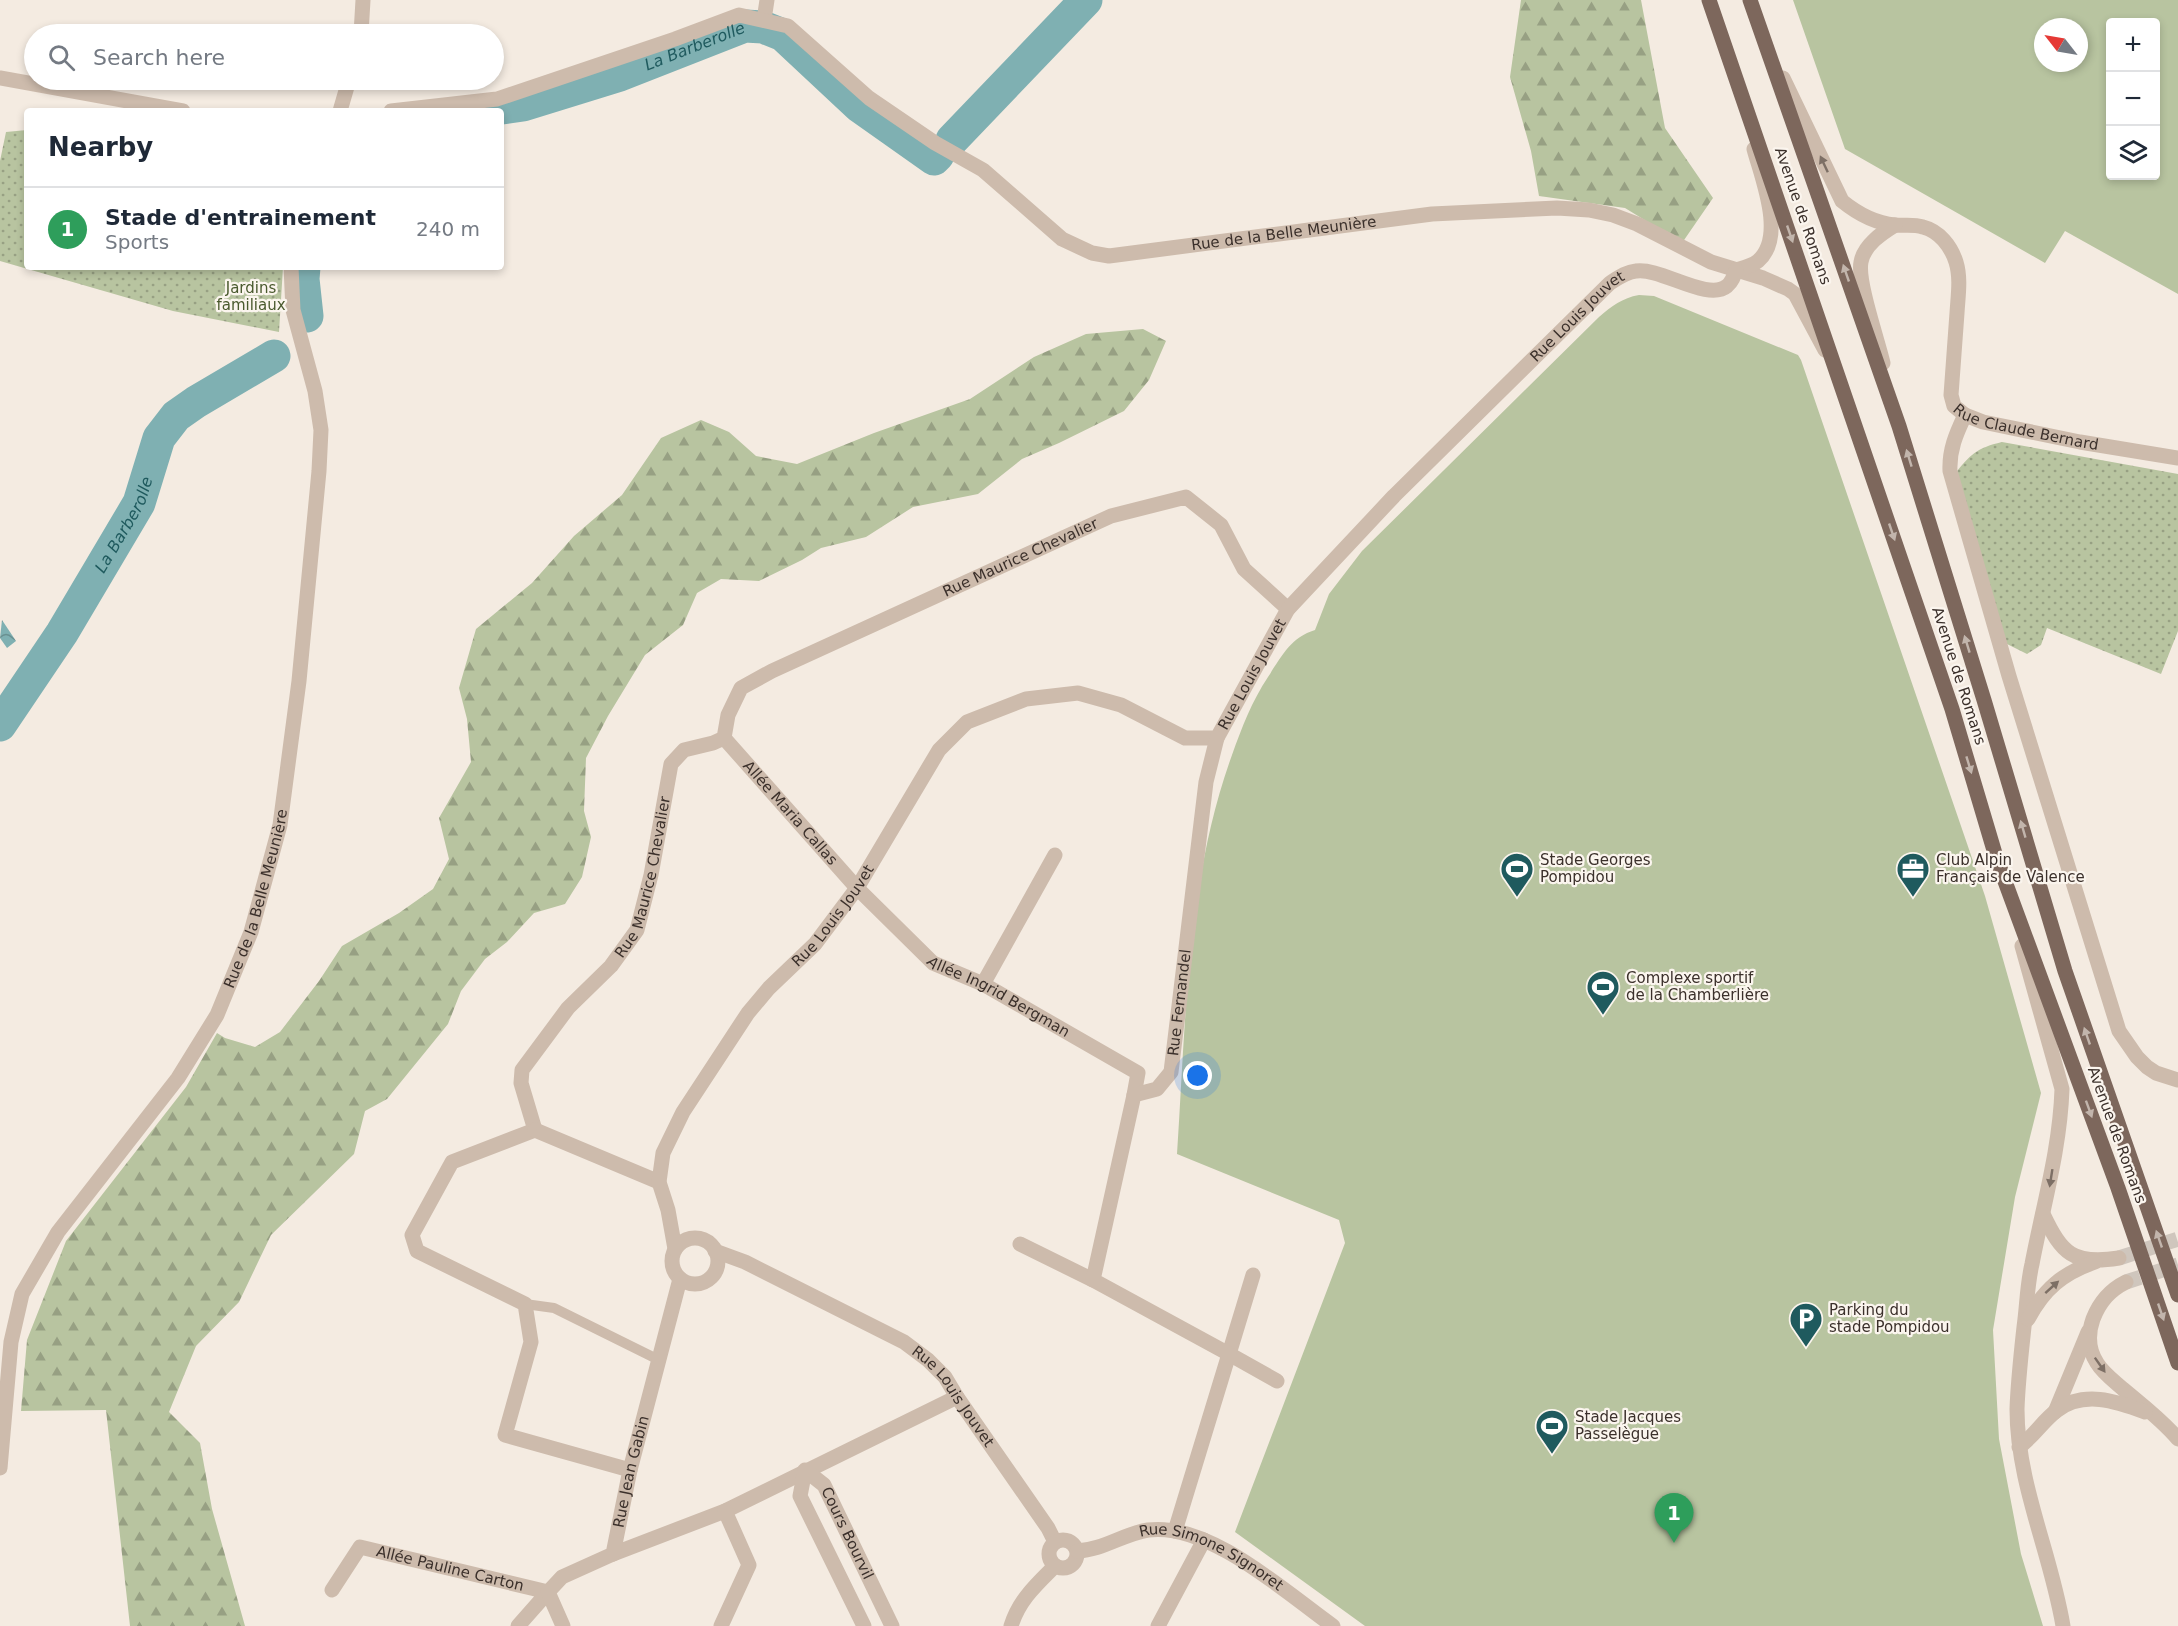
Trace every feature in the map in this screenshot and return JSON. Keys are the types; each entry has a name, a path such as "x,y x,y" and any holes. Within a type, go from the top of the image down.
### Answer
{"main road":[{"name":"Avenue de Romans","path":"1709,0 1952,709 1996,857 2118,1188 2178,1363"},
{"name":"Avenue de Romans","path":"1750,0 1899,426 2065,970 2178,1295"}],"street":[{"path":"362,24 363,0"},
{"path":"418,108 497,99 739,15 764,20 767,0"},
{"name":"Rue de la Belle Meunière","path":"764,20 788,26 870,98 935,143 982,170 1062,239 1092,253 1109,256 1432,214 1557,208 1589,210 1613,215 1637,224 1711,262 1780,285 1794,294 1839,377"},
{"name":"Rue Claude Bernard","path":"1765,40 1842,201 1857,213 1874,221 1895,225 1914,224 1936,232 1946,242 1956,263 1958,284 1952,395 1954,406 1965,415 1983,422 2080,442 2178,458"},
{"path":"1735,74 1772,221 1771,234 1764,253 1757,261 1736,270"},
{"path":"0,78 24,82"},
{"path":"67,90 166,108"},
{"path":"341,108 346,90"},
{"path":"1895,225 1879,236 1869,247 1861,260 1861,276 1899,426"},
{"name":"Rue de la Belle Meunière","path":"0,1468 11,1342 22,1294 58,1232 178,1078 217,1016 251,932 280,825 299,681 321,430 315,391 293,310 291,270"},
{"name":"Rue Louis Jouvet","path":"675,1249 668,1210 659,1182 663,1153 683,1112 748,1013 769,988 815,944 857,888 939,750 967,722 1026,699 1078,693 1121,705 1185,738 1217,738 1288,609 1394,496 1610,283 1624,274 1637,270 1650,271 1707,290 1717,290 1726,288 1736,270"},
{"path":"1965,415 1952,443 1949,458 1950,471 2009,676 2119,1031 2147,1067 2156,1073 2178,1080"},
{"name":"Rue Maurice Chevalier","path":"535,1130 521,1083 522,1070 568,1008 611,966 637,930 651,875 671,764 684,750 724,738 728,715 741,688 772,671 1111,516 1186,497 1221,525 1245,569 1288,609"},
{"name":"Allée Maria Callas","path":"724,738 857,888"},
{"name":"Rue Fernandel","path":"1134,1095 1156,1089 1171,1072 1206,782 1217,738"},
{"path":"983,984 1055,855"},
{"path":"1996,857 2062,1089 2055,1150 2031,1266 2018,1370 2019,1448 2023,1472 2050,1563 2063,1626"},
{"name":"Allée Ingrid Bergman","path":"857,888 933,963 983,984 1138,1073 1134,1095"},
{"path":"1093,1280 1134,1095"},
{"path":"659,1182 535,1130 452,1162 412,1235 417,1251 525,1304 554,1308 659,1360"},
{"name":"Rue Louis Jouvet","path":"668,1210 692,1238"},
{"path":"2043,1214 2063,1249 2095,1262"},
{"path":"692,1238 706,1241 716,1257 713,1274 702,1282 687,1282 680,1278 673,1268 675,1249 692,1238"},
{"path":"1020,1244 1093,1280 1277,1381"},
{"name":"Rue Louis Jouvet","path":"716,1257 745,1262 904,1342 928,1360 945,1377 1048,1528 1055,1542"},
{"path":"2024,1327 2037,1302 2052,1285 2075,1270 2095,1262 2119,1258"},
{"path":"1175,1531 1253,1275"},
{"name":"Rue Jean Gabin","path":"613,1554 630,1470 680,1278"},
{"path":"2055,1412 2104,1299 2113,1289 2126,1282"},
{"path":"525,1304 531,1342 505,1435 630,1470"},
{"path":"2090,1329 2090,1346 2097,1363 2109,1377 2157,1417 2178,1439"},
{"path":"563,1626 548,1592 562,1577 613,1554 725,1511 957,1397"},
{"path":"2019,1448 2029,1441 2055,1412 2072,1401 2089,1398 2121,1404 2157,1417"},
{"name":"Cours Bourvil","path":"864,1626 800,1496 805,1470 824,1485 892,1626"},
{"path":"721,1626 748,1565 725,1511"},
{"name":"Rue Simone Signoret","path":"1077,1551 1093,1550 1146,1530 1175,1531 1203,1540 1246,1562 1332,1626"},
{"path":"1062,1539 1074,1544 1077,1551 1077,1559 1071,1566 1064,1569 1055,1566 1048,1554 1050,1547 1062,1539"},
{"path":"1158,1626 1203,1540"},
{"name":"Allée Pauline Carton","path":"332,1590 360,1547 548,1592 518,1626"},
{"path":"1011,1626 1016,1611 1026,1596 1055,1566"}],"green space":[{"path":"1521,0 1641,0 1665,128 1713,198 1682,243 1625,208 1539,196 1531,151 1510,77"},
{"path":"1793,0 2178,0 2178,294 2065,231 2045,263 1845,149"},
{"name":"Jardins familiaux","path":"24,130 24,268 0,261 0,161 6,132"},
{"name":"Jardins familiaux","path":"31,270 283,270 279,332 173,311"},
{"name":"Complexe sportif de la Chamberlière","path":"1639,295 1654,296 1798,355 1801,360 1985,896 2041,1093 2015,1197 1993,1330 1999,1439 2021,1554 2043,1626 1365,1626 1235,1532 1345,1243 1339,1220 1177,1154 1186,1002 1197,902 1205,852 1232,755 1257,695 1282,655 1299,637 1315,630 1329,594 1362,551 1599,317 1627,298"},
{"path":"1143,329 1166,341 1149,380 1124,411 1022,459 978,494 913,507 866,537 821,548 759,581 721,579 697,593 683,625 645,655 586,758 584,811 591,837 582,877 565,904 534,913 507,942 485,959 461,991 448,1024 387,1099 365,1111 354,1154 271,1235 239,1302 196,1346 169,1412 200,1443 212,1509 245,1626 130,1626 106,1410 21,1411 27,1340 66,1241 186,1087 217,1033 225,1038 255,1047 280,1032 319,981 342,946 399,913 433,889 449,859 439,818 471,762 467,719 459,688 476,629 532,583 574,536 622,495 661,438 701,420 729,432 756,456 797,464 874,433 970,399 1034,357 1086,334"},
{"path":"2002,442 2178,474 2178,631 2161,674 2047,628 2041,645 2027,654 2003,642 1954,475 1974,453"}],"water":[{"path":"2,620 16,641 7,648 0,638"}],"waterway":[{"name":"La Barberolle","path":"952,140 1086,0"},
{"name":"La Barberolle","path":"502,108 523,105 620,75 745,26 763,27 783,35 859,106 934,159 938,155"},
{"name":"La Barberolle","path":"304,270 307,316"},
{"name":"La Barberolle","path":"0,725 62,633 139,503 159,438 176,416 274,356"}],"tunnel":[{"path":"2119,1258 2178,1239"},
{"path":"2126,1282 2178,1265"}],"place":[{"name":"Stade Georges Pompidou","path":"1517,898"},
{"name":"Club Alpin Français de Valence","path":"1913,898"},
{"name":"Complexe sportif de la Chamberlière","path":"1603,1016"},
{"name":"Parking du stade Pompidou","path":"1806,1348"},
{"name":"Stade Jacques Passelègue","path":"1552,1455"},
{"name":"Stade d'entrainement","path":"1674,1543"}]}
